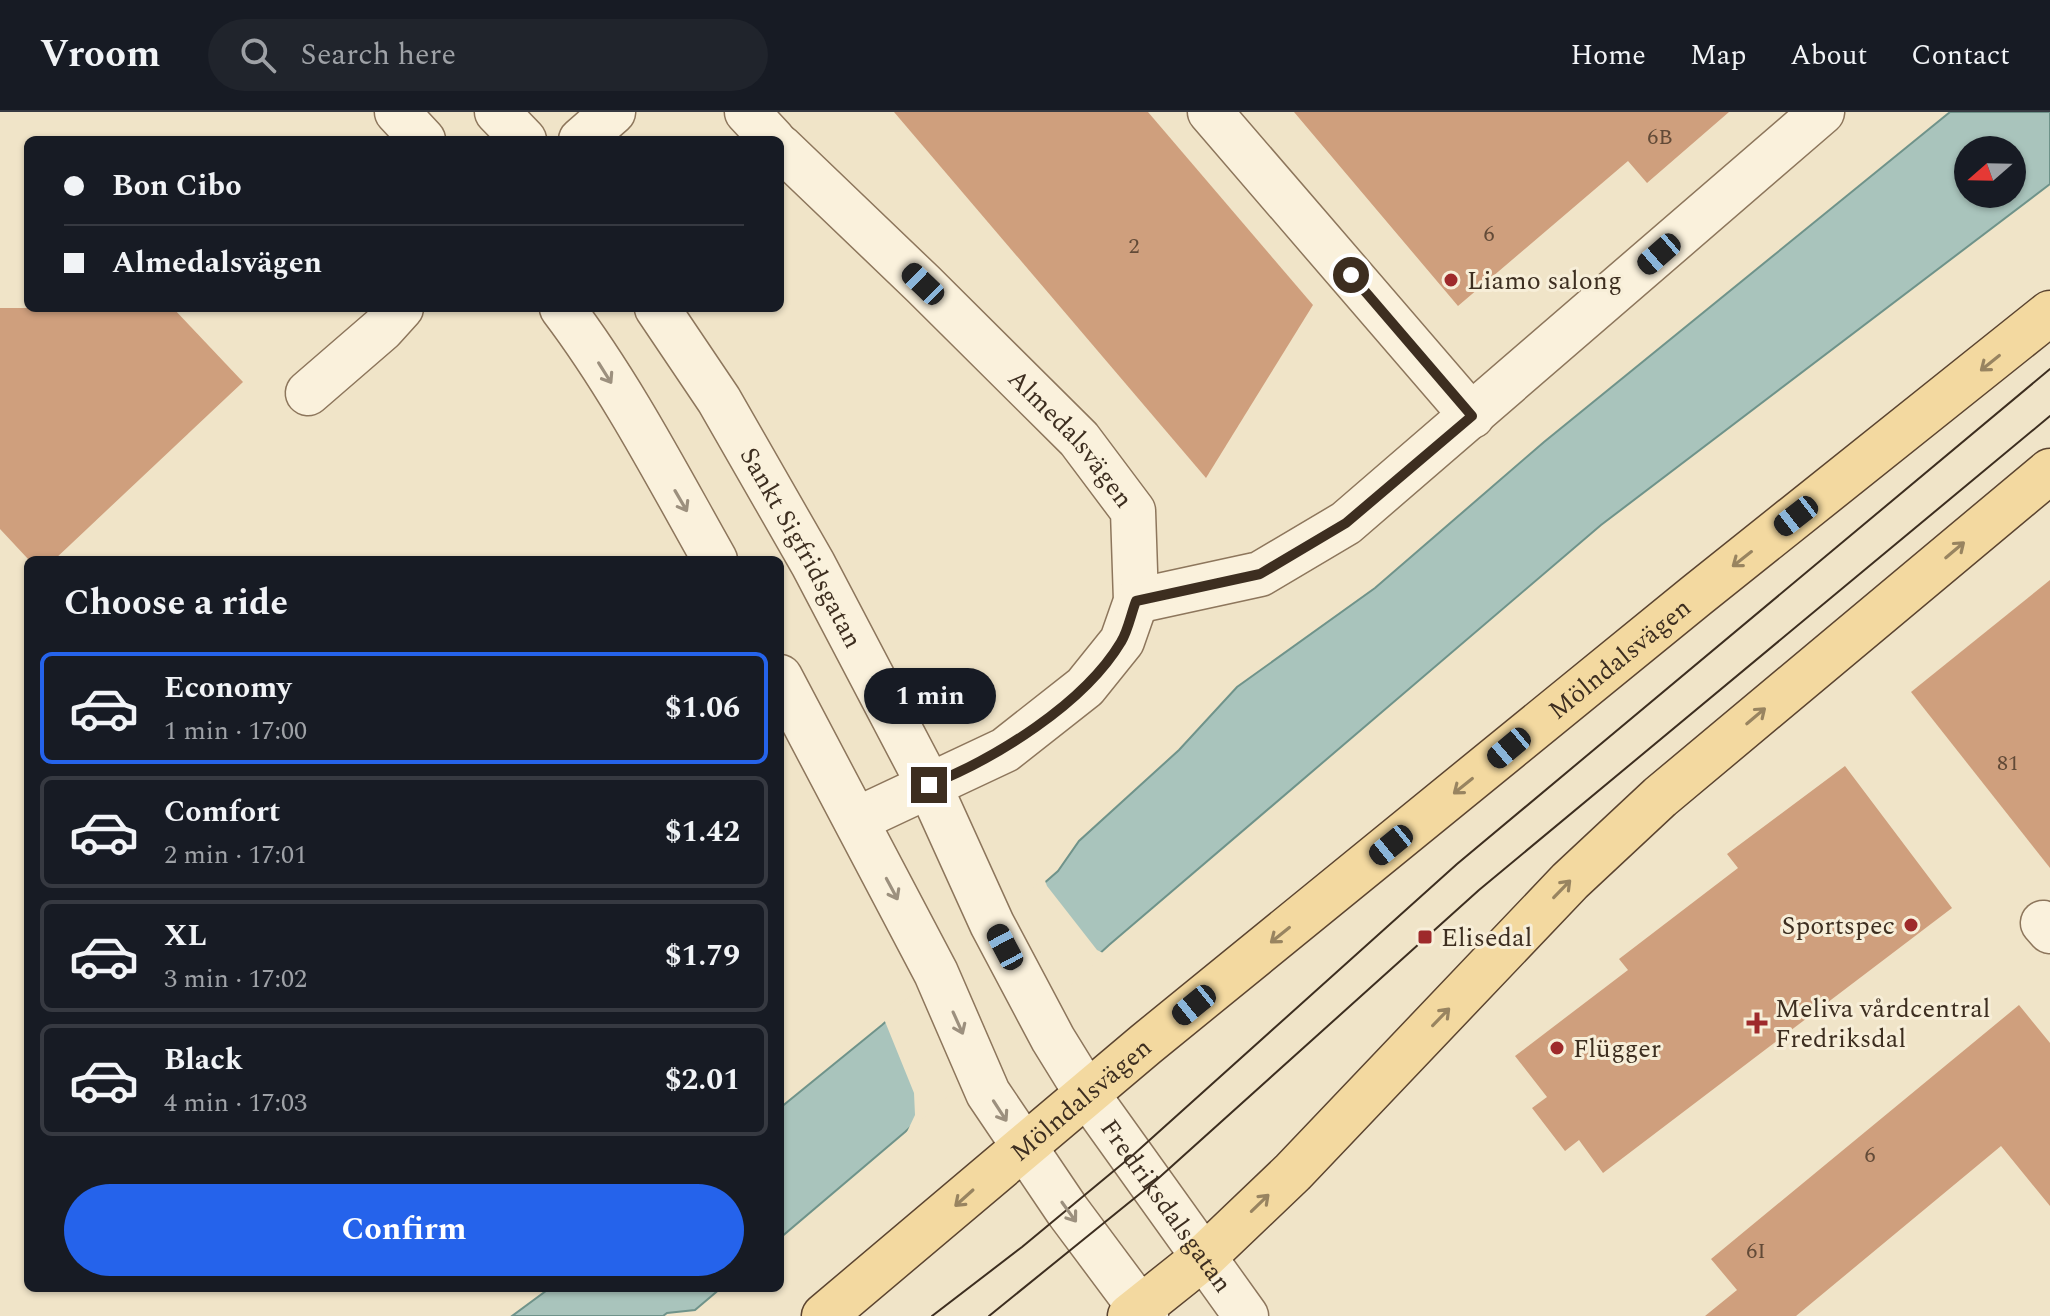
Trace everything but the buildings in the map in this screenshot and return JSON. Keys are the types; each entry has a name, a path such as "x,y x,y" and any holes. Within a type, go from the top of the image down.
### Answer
{"main road":[{"name":"Mölndalsvägen","path":"824,1316 1087,1094 1697,595 2050,313"},
{"path":"1139,1313 1204,1257 1293,1172 1570,881 1660,797 2050,471"}],"street":[{"path":"397,112 419,136"},
{"path":"497,112 520,136"},
{"path":"586,136 613,112"},
{"path":"747,112 769,136"},
{"path":"1136,601 1260,574 1346,523 1822,112"},
{"path":"1224,120 1472,416"},
{"name":"Almedalsvägen","path":"784,151 1079,439 1133,511 1136,601 1122,641 1085,687 1005,750 856,820"},
{"path":"308,393 397,312"},
{"path":"565,312 648,441 713,556"},
{"name":"Sankt Sigfridsgatan","path":"660,312 719,400 813,564 929,785 992,924 1087,1094"},
{"path":"784,685 936,973 988,1093 1139,1313"},
{"name":"Fredriksdalsgatan","path":"1087,1094 1246,1316"}],"water":[{"path":"1950,112 2050,112 2050,184 2026,202 2026,136 1954,136 1954,208 2018,208 1601,525 1109,945 905,1132 784,1235 784,1105 882,1025 1058,871 1079,841 1179,750 1237,687 1375,588 1544,442"},
{"path":"545,1292 716,1292 695,1310 663,1316 512,1316"}],"pier":[{"path":"1044,878 1097,950 1105,954 906,1134 915,1115 914,1093 884,1019"}],"tram line":[{"path":"932,1316 1022,1247 1133,1155 1457,864 2050,369"},
{"path":"989,1316 1152,1184 1479,890 2050,416"}],"place":[{"name":"Liamo salong","path":"1451,280"},
{"name":"Sportspec","path":"1911,925"},
{"name":"Elisedal","path":"1425,937"},
{"name":"Meliva vårdcentral Fredriksdal","path":"1757,1023"},
{"name":"Flügger","path":"1557,1048"}],"route":[{"path":"929,785 963,772 1005,750 1085,687 1122,641 1136,601 1260,574 1346,523 1472,416 1351,275"}]}
